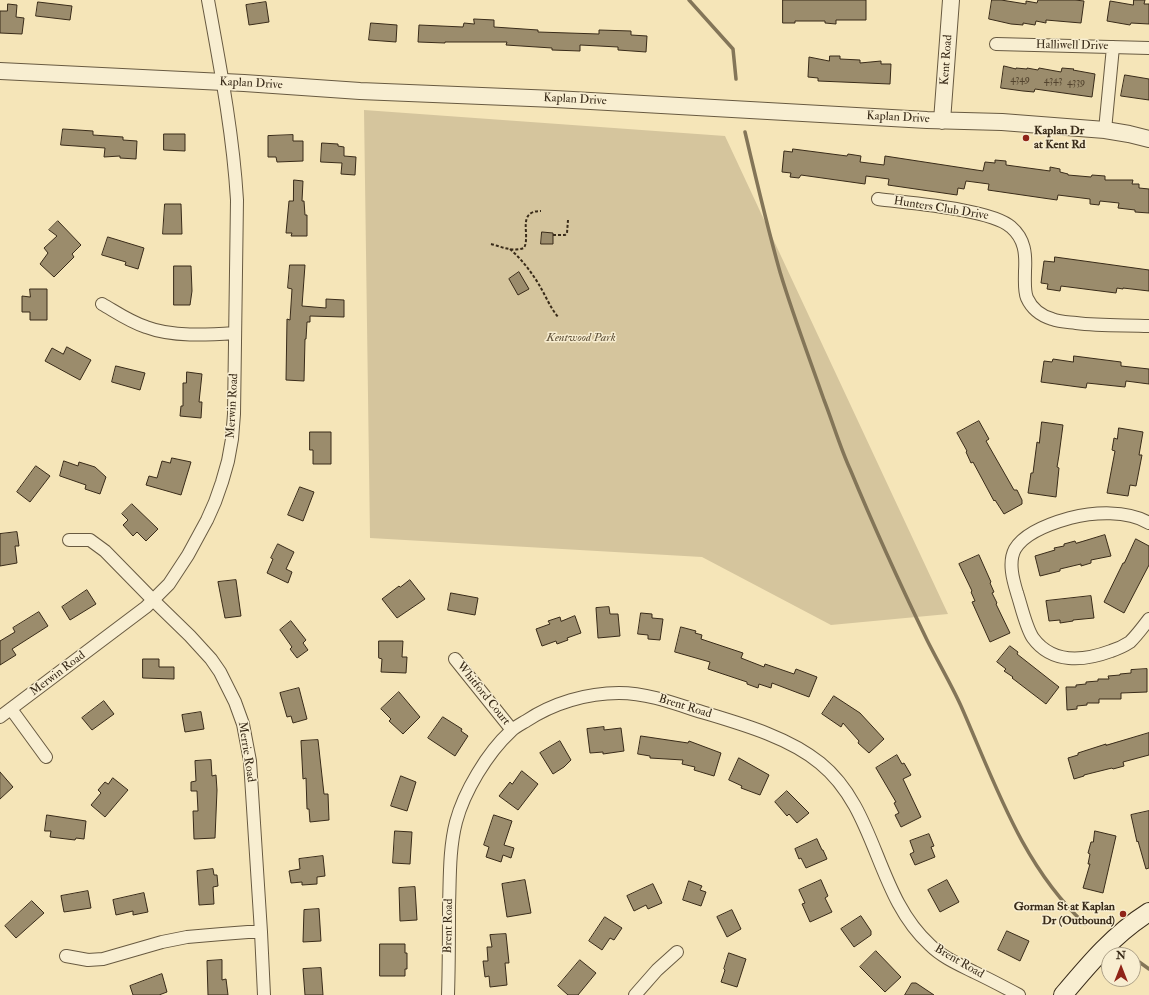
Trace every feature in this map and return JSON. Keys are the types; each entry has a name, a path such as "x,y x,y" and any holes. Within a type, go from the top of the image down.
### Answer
{"main road":[{"path":"1063,995 1093,959 1113,940 1149,912"}],"street":[{"name":"Merwin Road","path":"0,717 122,626 146,607 169,584 208,520 222,482 232,440 235,389 237,200 223,82 208,0"},
{"name":"Kent Road","path":"942,121 951,0"},
{"name":"Halliwell Drive","path":"996,44 1149,48"},
{"path":"1104,130 1113,47"},
{"name":"Kaplan Drive","path":"0,71 223,82 360,91 555,99 942,121 1002,122 1104,130 1149,138"},
{"name":"Hunters Club Drive","path":"878,199 963,210 997,218 1011,226 1018,235 1026,254 1025,286 1027,298 1033,308 1040,314 1052,319 1066,322 1149,326"},
{"path":"102,304 145,327 162,332 180,334 235,333"},
{"path":"1149,523 1141,518 1120,514 1078,516 1058,522 1025,538 1015,549 1012,567 1015,586 1033,638 1039,645 1059,657 1076,659 1084,658 1117,649 1128,643 1149,619"},
{"name":"Merrie Road","path":"69,540 90,540 105,551 211,659 220,672 235,702 243,724 250,761 264,995"},
{"name":"Whitford Court","path":"455,659 512,730"},
{"name":"Brent Road","path":"448,995 452,846 460,808 469,788 488,757 512,730 533,716 557,705 590,696 619,693 638,694 671,702 768,734 790,743 824,766 841,783 853,801 862,817 889,887 908,920 919,933 930,945 944,955 1019,995"},
{"path":"11,709 46,757"},
{"path":"66,956 88,960 103,959 122,952 168,940 222,934 261,932"},
{"path":"635,995 657,970 677,952"}],"path":[{"path":"491,244 510,249 520,250 524,248 526,245 526,223 529,214 533,211 541,211"},
{"path":"553,235 565,235 567,233 568,220"},
{"path":"510,249 522,260 538,282 558,318"}],"green space":[{"name":"Kentwood Park","path":"364,110 725,136 948,614 831,625 702,557 370,538"}],"building":[{"path":"783,0 866,0 866,20 836,20 836,24 825,23 825,21 795,21 795,23 783,23"},
{"path":"992,0 1026,4 1026,1 1037,3 1038,0 1084,1 1081,23 1046,20 1046,23 1036,21 1035,25 1023,23 1023,25 989,19"},
{"path":"1134,0 1145,0 1144,4 1149,4 1149,24 1131,23 1130,25 1107,21 1110,1 1133,5"},
{"path":"38,2 72,6 70,20 36,16"},
{"path":"266,2 269,22 249,25 246,5"},
{"path":"8,4 17,5 16,17 24,18 22,34 0,33 0,11 7,11"},
{"path":"474,19 494,20 494,27 538,30 538,32 599,34 599,30 631,31 631,35 647,36 646,52 618,50 618,47 580,45 580,51 552,50 552,48 506,45 507,42 418,42 419,25 463,27 464,23 474,24"},
{"path":"371,23 397,25 396,42 369,40"},
{"path":"830,56 840,56 840,59 860,60 860,63 881,61 881,64 891,64 890,84 818,81 818,78 808,77 809,57 829,61"},
{"path":"1004,66 1016,69 1027,68 1038,70 1039,68 1061,72 1062,68 1074,69 1073,70 1095,74 1092,97 1035,89 1034,92 1001,88"},
{"path":"1125,75 1149,79 1149,100 1121,96"},
{"path":"63,129 93,131 93,135 123,137 123,140 137,141 136,159 120,158 120,156 104,157 105,148 61,145"},
{"path":"164,134 185,134 185,151 164,150"},
{"path":"293,135 293,141 303,141 303,161 277,162 276,157 268,157 268,136"},
{"path":"322,143 338,144 338,146 344,147 344,156 356,157 355,175 341,174 342,163 321,162"},
{"path":"793,149 847,156 848,154 861,156 860,162 884,165 885,156 983,171 985,162 995,163 995,160 1006,161 1006,165 1050,171 1050,167 1060,169 1060,172 1068,175 1091,177 1092,175 1105,176 1105,180 1133,180 1132,184 1139,184 1139,188 1149,189 1149,213 1135,212 1135,210 1118,208 1119,203 1100,201 1099,205 1090,204 1090,199 1058,195 1057,200 988,190 989,184 966,181 964,189 958,188 957,195 888,185 889,179 866,176 865,184 801,175 799,178 790,177 791,173 782,172 784,151 792,152"},
{"path":"294,180 303,181 302,201 304,201 305,215 307,215 307,236 291,236 292,233 286,233 289,201 293,201"},
{"path":"165,204 181,204 182,234 163,234"},
{"path":"58,221 81,245 72,254 74,257 54,277 40,264 48,253 44,248 57,236 49,230"},
{"path":"542,232 553,233 553,244 541,244"},
{"path":"108,237 144,248 138,269 125,265 126,262 102,255"},
{"path":"1055,257 1149,270 1149,291 1117,288 1116,293 1061,286 1060,291 1047,289 1048,284 1041,283 1044,261 1054,262"},
{"path":"290,265 305,265 302,306 326,308 326,299 344,300 344,317 310,316 310,322 307,322 304,381 286,380 287,319 290,320 292,289 288,288"},
{"path":"174,266 191,266 192,291 190,305 174,305"},
{"path":"519,272 529,289 518,295 509,279"},
{"path":"30,289 47,289 47,320 30,320 30,312 22,312 22,296 30,297"},
{"path":"67,347 91,360 80,380 45,361 52,348 63,354"},
{"path":"1074,356 1121,362 1121,366 1149,369 1149,384 1126,381 1125,387 1087,383 1086,388 1041,382 1044,361 1052,362 1053,359 1073,362"},
{"path":"116,366 145,373 140,390 112,382"},
{"path":"187,372 202,374 199,402 202,402 201,418 180,416 181,406 183,406 183,383 186,383"},
{"path":"979,421 989,439 986,441 1014,490 1017,490 1022,500 1022,504 1004,514 995,500 994,501 973,462 971,463 966,452 967,451 957,433"},
{"path":"1042,422 1063,425 1057,467 1059,468 1056,497 1028,493"},
{"path":"1119,428 1143,432 1139,455 1142,455 1136,486 1130,485 1128,496 1107,493 1115,451 1112,450 1114,438 1117,439"},
{"path":"310,432 331,432 331,464 313,464 313,450 310,450"},
{"path":"172,458 191,462 181,495 146,485 149,476 157,478 162,461 170,463"},
{"path":"64,461 78,466 79,462 95,467 106,477 100,494 85,489 86,485 60,476"},
{"path":"36,466 50,476 30,502 17,492"},
{"path":"300,487 314,492 303,521 288,515"},
{"path":"132,504 158,529 146,541 137,532 133,536 123,525 128,520 122,514"},
{"path":"17,532 19,546 15,546 17,563 0,566 0,534"},
{"path":"1105,535 1111,556 1091,560 1091,563 1060,569 1060,571 1040,576 1035,556 1055,550 1054,548 1064,546 1064,544 1075,541 1076,543"},
{"path":"1136,539 1149,546 1149,565 1124,613 1104,602"},
{"path":"278,544 294,552 286,569 292,572 288,583 267,573 273,559 271,558"},
{"path":"979,555 991,582 990,583 994,592 992,593 997,603 996,604 1010,633 990,642 972,602 975,601 971,592 972,591 959,564"},
{"path":"236,580 241,616 225,618 218,582"},
{"path":"410,580 425,599 397,618 382,599 399,586 400,587"},
{"path":"87,590 96,604 70,620 62,607"},
{"path":"451,593 478,598 475,615 448,610"},
{"path":"1091,596 1094,618 1060,623 1060,620 1049,621 1046,601"},
{"path":"609,607 610,614 618,614 620,636 598,638 596,608"},
{"path":"39,612 48,626 12,649 16,655 0,665 0,641 15,632 13,628"},
{"path":"641,613 652,614 652,618 663,619 660,640 648,639 648,635 638,634"},
{"path":"575,616 581,633 567,638 568,640 557,644 556,641 542,646 536,629 550,624 548,621 560,617 561,621"},
{"path":"291,621 306,640 303,643 308,650 297,658 290,649 292,647 280,630"},
{"path":"681,627 696,631 695,633 702,635 701,639 743,653 741,658 764,667 765,664 794,674 796,669 817,677 809,697 772,683 771,688 759,684 758,688 747,684 747,682 708,669 710,662 675,652"},
{"path":"379,641 403,641 402,657 407,657 406,673 381,672 382,659 379,658"},
{"path":"1010,646 1018,652 1017,654 1059,687 1046,704 1012,678 1013,677 1004,671 1006,669 997,662"},
{"path":"143,659 159,659 159,667 174,667 174,679 143,678"},
{"path":"1147,669 1147,692 1121,693 1121,699 1099,699 1099,703 1087,703 1087,705 1077,706 1077,709 1067,710 1066,687 1076,687 1076,685 1086,684 1086,682 1098,681 1098,679 1109,679 1108,676 1131,673 1131,670"},
{"path":"299,688 307,719 293,723 291,716 287,717 280,693"},
{"path":"399,692 420,717 403,734 389,721 391,719 381,709"},
{"path":"834,696 860,713 884,739 869,753 858,743 859,741 843,723 841,727 822,714"},
{"path":"104,701 114,714 92,730 82,718"},
{"path":"201,712 204,729 185,732 182,715"},
{"path":"443,717 462,729 461,731 468,736 455,756 428,738"},
{"path":"604,727 604,730 621,728 624,751 603,754 603,752 590,753 587,729"},
{"path":"1149,733 1149,755 1123,762 1124,766 1084,775 1074,779 1068,758 1078,755 1078,753 1106,744"},
{"path":"641,736 688,743 689,741 721,753 714,776 694,770 695,767 682,764 683,760 650,758 650,756 638,754"},
{"path":"318,740 324,794 328,794 329,820 310,822 309,809 307,809 306,778 303,779 301,741"},
{"path":"560,741 571,760 564,767 553,774 540,753"},
{"path":"897,755 911,775 903,779 921,817 901,827 895,815 899,813 894,803 896,802 876,768"},
{"path":"739,758 769,775 760,795 741,788 742,786 729,780"},
{"path":"211,760 212,776 216,775 217,790 215,838 194,839 193,811 198,811 197,791 191,791 191,782 196,781 195,761"},
{"path":"522,771 538,784 518,810 499,796 510,782 512,784"},
{"path":"0,772 13,787 0,799"},
{"path":"401,776 416,782 407,811 391,806"},
{"path":"113,778 128,790 105,817 91,805 101,793 98,790 105,782 108,784"},
{"path":"787,791 809,813 797,823 789,814 787,816 775,802"},
{"path":"1149,811 1149,868 1146,869 1138,841 1137,842 1131,815"},
{"path":"47,815 86,821 84,839 76,838 75,840 50,837 51,831 45,831"},
{"path":"494,815 512,821 504,845 514,848 511,858 503,855 501,862 486,857 489,847 484,845"},
{"path":"395,831 412,832 410,864 393,863"},
{"path":"1095,831 1116,836 1103,893 1083,888 1090,864 1088,864 1090,854 1088,853 1091,842 1093,842"},
{"path":"929,834 934,846 931,847 935,857 915,865 910,854 914,852 910,841"},
{"path":"817,839 827,859 806,868 801,858 799,859 795,849"},
{"path":"323,856 325,876 317,877 317,884 302,885 302,882 291,883 289,871 300,869 299,859"},
{"path":"213,869 214,875 217,875 218,886 213,887 214,904 199,905 197,871"},
{"path":"525,880 531,913 507,917 502,884"},
{"path":"821,880 828,896 825,898 832,912 810,922 802,904 805,903 799,890"},
{"path":"947,880 959,902 940,912 928,890"},
{"path":"689,881 702,886 700,890 706,892 701,906 683,900"},
{"path":"653,884 662,903 648,909 646,905 634,911 627,896"},
{"path":"415,887 417,920 400,921 399,888"},
{"path":"88,891 91,908 64,912 61,896"},
{"path":"144,893 148,912 133,915 133,911 116,915 113,900"},
{"path":"32,901 44,913 16,938 5,926"},
{"path":"319,909 321,941 303,942 304,910"},
{"path":"732,910 741,929 727,937 717,917"},
{"path":"861,916 871,931 871,935 854,947 841,929"},
{"path":"605,917 622,928 614,940 610,938 602,950 589,941"},
{"path":"1007,931 1029,941 1020,961 998,950"},
{"path":"506,934 509,963 505,963 507,985 490,987 489,976 485,977 483,961 488,961 487,947 492,947 490,935"},
{"path":"380,944 405,944 405,953 407,953 407,969 405,969 405,976 380,976"},
{"path":"876,951 901,977 885,992 860,967"},
{"path":"729,953 746,959 737,987 721,982"},
{"path":"222,960 222,980 226,979 228,995 208,995 207,961"},
{"path":"580,960 596,973 578,995 568,995 558,986"},
{"path":"321,968 323,995 305,995 303,969"},
{"path":"162,974 167,992 159,995 133,995 130,986"},
{"path":"912,983 916,983 934,995 905,995"}],"waterway":[{"path":"689,0 733,49 736,79"},
{"path":"745,132 780,272 801,336 846,461 917,619 961,706 1012,822 1027,850 1044,876 1063,901 1085,924"},
{"path":"1141,963 1149,969"}],"place":[{"name":"Kaplan Dr at Kent Rd","path":"1026,138"},
{"name":"Gorman St at Kaplan Dr (Outbound)","path":"1123,914"}]}
